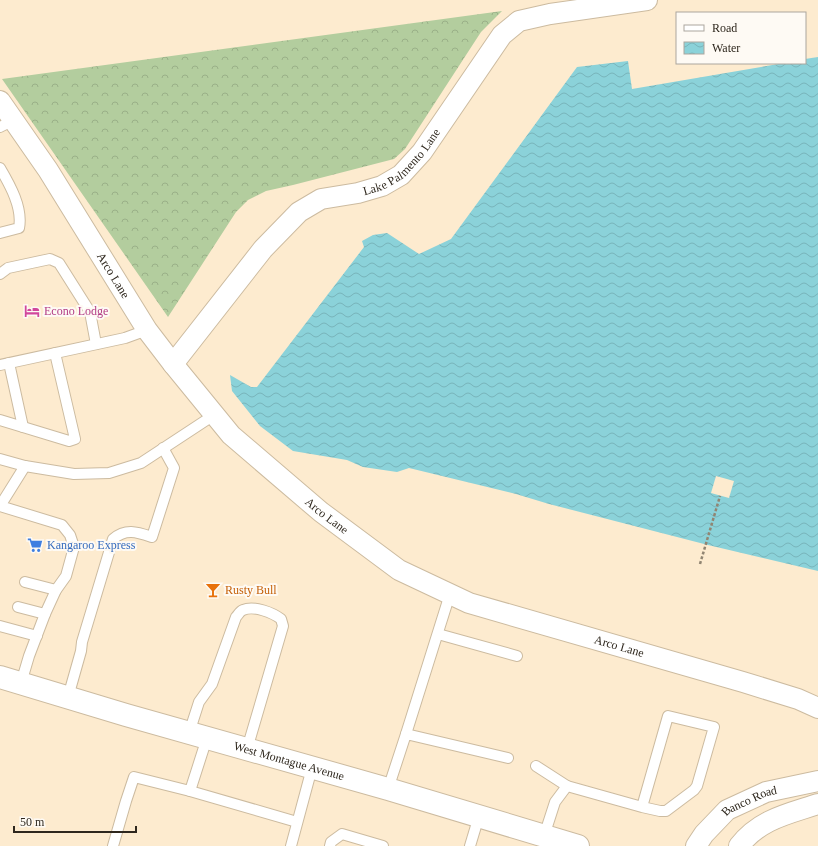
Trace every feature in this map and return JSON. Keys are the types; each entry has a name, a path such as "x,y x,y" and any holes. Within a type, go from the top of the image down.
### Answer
{"main road":[{"name":"West Montague Avenue","path":"0,677 578,846"}],"street":[{"name":"Lake Palmento Lane","path":"173,364 262,249 299,212 321,199 358,193 382,186 401,175 422,152 502,35 519,21 570,6 647,0"},
{"name":"Arco Lane","path":"0,101 7,124 48,170 147,330 231,435 321,512 399,570 469,603 743,682 798,699 818,708"},
{"name":"Banco Road","path":"696,846 704,834 727,810 766,792 818,781"},
{"name":"Banco Road","path":"739,846 748,835 772,819 818,804"}],"lane":[{"path":"0,168 14,193 20,221 19,228 0,233"},
{"path":"0,274 8,268 50,259 59,263 90,312 96,344"},
{"path":"23,427 4,364 125,338 147,330"},
{"path":"0,420 69,441 74,439 55,353"},
{"path":"0,459 25,466 74,474 109,473 141,463 214,415"},
{"path":"68,697 81,651 82,642 113,539 120,534 128,532 136,532 152,537 174,468 163,448"},
{"path":"21,683 29,656 45,614 56,590 66,576 74,547 70,535 62,525 0,506 25,466"},
{"path":"26,582 56,590"},
{"path":"388,790 450,594"},
{"path":"18,606 45,614"},
{"path":"190,791 198,735 199,702 212,684 236,617 242,610 252,608 276,615 282,619 283,626 247,749"},
{"path":"0,626 37,636"},
{"path":"438,634 517,656"},
{"path":"536,766 567,786 660,811 666,811 694,790 697,786 714,727 668,716 642,806"},
{"path":"406,734 508,758"},
{"path":"291,846 312,768"},
{"path":"113,846 134,777 190,791 297,822"},
{"path":"544,836 555,802 567,786"},
{"path":"470,846 479,816"},
{"path":"330,846 331,842 342,834 383,846"}],"path":[{"path":"700,564 720,496"}],"green space":[{"path":"502,11 481,32 405,149 394,159 266,191 248,200 236,212 168,317 2,79"}],"water":[{"path":"818,57 818,571 708,545 516,494 409,468 397,472 363,467 347,460 293,451 260,426 232,391 230,375 251,387 257,387 364,247 362,241 373,235 387,233 419,254 451,239 577,67 628,61 632,89 778,64 806,64 806,59"}],"pier":[{"path":"716,476 734,481 729,498 711,493"}],"place":[{"name":"Econo Lodge","path":"32,311"},
{"name":"Kangaroo Express","path":"35,545"},
{"name":"Rusty Bull","path":"213,590"}]}
